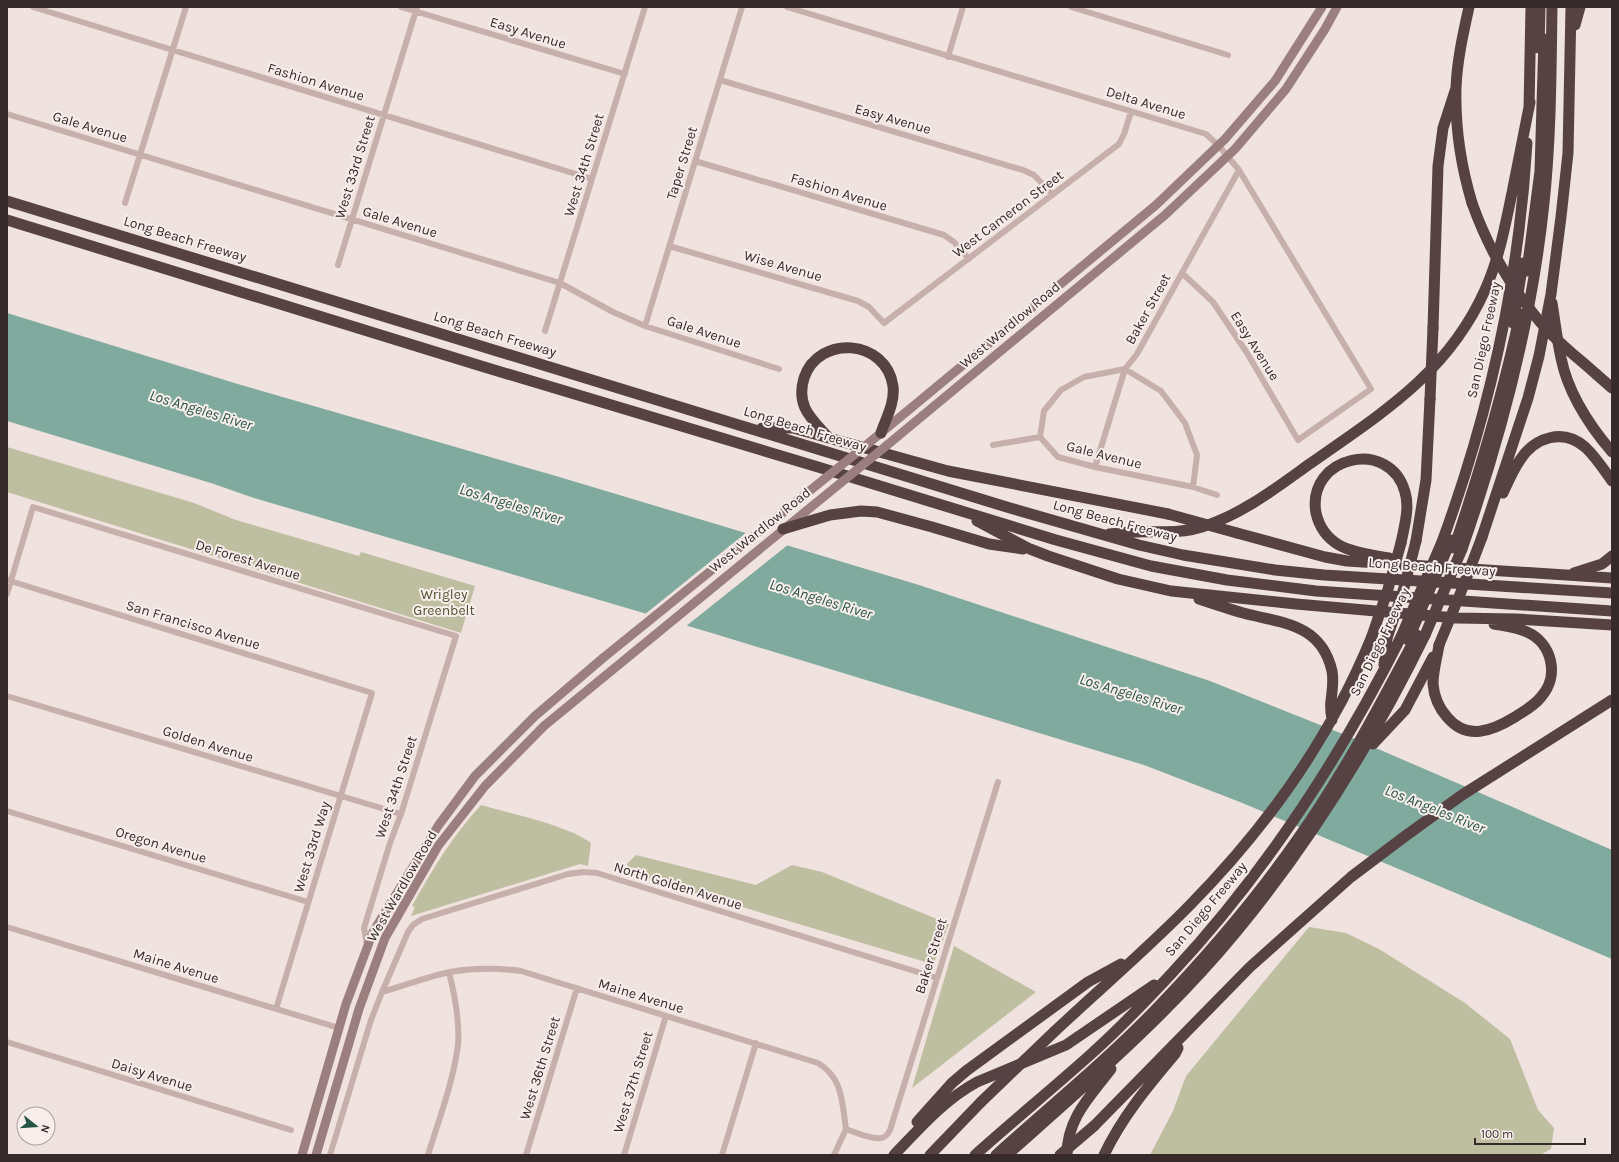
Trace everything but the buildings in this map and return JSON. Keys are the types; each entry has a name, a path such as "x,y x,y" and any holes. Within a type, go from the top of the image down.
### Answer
{"highway":[{"path":"1469,7 1460,52 1456,88 1456,114 1462,162 1472,203 1491,250 1514,287 1537,318 1553,335 1612,388"},
{"name":"San Diego Freeway","path":"975,1155 1091,1054 1301,848 1360,757 1381,699 1413,637 1452,545 1505,323 1521,217 1530,102 1531,7"},
{"path":"1452,545 1502,375 1522,276 1534,167 1540,7"},
{"path":"1452,545 1484,456 1500,399 1527,277 1540,171 1544,7"},
{"name":"San Diego Freeway","path":"1007,1155 1127,1048 1215,957 1301,812 1342,747 1381,699 1383,672 1413,637 1452,545 1475,510 1504,417 1522,340 1534,276 1544,203 1547,166 1552,7"},
{"path":"1360,757 1405,710 1439,645 1482,537 1528,398 1539,356 1551,294 1560,230 1568,153 1571,7"},
{"path":"1570,45 1580,7"},
{"path":"1383,672 1387,638 1404,588 1416,541 1426,480 1438,166 1443,128 1456,88"},
{"path":"1102,534 1136,532 1165,533 1200,528 1227,518 1258,500 1388,408 1422,380 1445,355 1463,331 1493,272 1505,226 1530,102"},
{"name":"Long Beach Freeway","path":"7,201 1010,508 1139,545 1183,555 1275,570 1324,575 1612,593"},
{"path":"7,220 481,366 1107,555 1193,575 1324,592 1612,610"},
{"path":"1551,294 1561,358 1571,389 1580,407 1612,452"},
{"path":"828,437 809,415 805,408 801,393 802,384 806,372 812,363 827,352 851,347 868,352 882,363 888,371 893,387 893,396 890,411 881,433"},
{"path":"750,428 793,428 948,471 1168,514 1325,557 1347,561 1612,578"},
{"path":"1482,537 1519,460 1531,447 1542,440 1556,436 1578,442 1591,452 1612,481"},
{"path":"930,1155 981,1102 1055,1031 1169,926 1209,885 1276,805 1308,759 1332,720 1372,636 1388,589 1401,543 1407,500 1403,485 1394,472 1378,462 1369,459 1358,459 1340,464 1323,478 1317,492 1315,507 1319,522 1331,539 1338,544 1354,550 1418,566"},
{"path":"954,509 1030,550"},
{"path":"783,529 849,511 877,512 989,544 1030,550 1118,579 1171,591 1244,613 1294,625 1311,636 1320,646 1328,661 1333,679 1331,702 1332,720"},
{"path":"1565,575 1602,564 1612,556"},
{"path":"1171,591 1456,618 1516,619 1612,625"},
{"path":"1439,645 1433,683 1436,699 1450,721 1464,729 1472,732 1482,732 1499,727 1531,707 1542,697 1551,678 1551,663 1549,653 1537,638 1517,628 1456,618"},
{"path":"996,1155 1155,1010 1208,952 1298,839 1323,801 1381,699 1413,637"},
{"path":"1060,1155 1094,1126 1250,966 1351,877 1462,795 1612,700"},
{"path":"988,1155 1116,1041 1200,955 1252,896"},
{"path":"888,1155 935,1101 966,1071 1088,982 1137,955"},
{"path":"894,1155 941,1107 964,1089 977,1082 1066,1045 1173,972"},
{"path":"1104,1155 1113,1136 1133,1105 1175,1054 1186,1031"},
{"path":"1068,1155 1069,1132 1077,1114 1127,1048"}],"main road":[{"name":"West Wardlow Road","path":"302,1155 346,1004 373,932 438,826 475,776 534,716 881,433 1156,205 1219,146 1275,81 1322,7"},
{"name":"West Wardlow Road","path":"316,1155 359,1009 385,938 438,846 485,786 544,726 1165,215 1228,156 1286,89 1325,29 1337,7"}],"street":[{"name":"Fashion Avenue","path":"33,7 592,179"},
{"path":"125,203 186,7"},
{"name":"Easy Avenue","path":"401,7 416,9 625,74"},
{"name":"West 34th Street","path":"545,330 646,7"},
{"name":"Taper Street","path":"645,326 742,7"},
{"name":"Delta Avenue","path":"787,7 1206,134 1219,146 1239,170 1371,389 1298,440"},
{"path":"948,57 963,7"},
{"path":"1071,7 1228,55"},
{"name":"West 33rd Street","path":"338,265 416,9"},
{"name":"Easy Avenue","path":"720,80 1023,170 1034,175 1052,194"},
{"name":"West Cameron Street","path":"884,324 1119,144 1131,112"},
{"name":"Gale Avenue","path":"7,114 560,283 613,312 645,326 779,368"},
{"name":"Fashion Avenue","path":"695,161 944,236 954,242 969,259"},
{"name":"Baker Street","path":"1095,467 1125,369 1137,354 1239,170"},
{"name":"Wise Avenue","path":"669,246 858,301 869,307 884,324"},
{"name":"Easy Avenue","path":"1182,274 1213,302 1247,354 1298,440"},
{"path":"993,445 1040,437 1044,412 1061,390 1084,377 1125,369 1161,391 1185,423 1196,455 1193,487"},
{"name":"Gale Avenue","path":"1040,437 1058,457 1095,467 1193,487 1217,495"},
{"name":"De Forest Avenue","path":"9,580 33,507 456,636"},
{"path":"7,594 9,580"},
{"name":"San Francisco Avenue","path":"9,580 372,693"},
{"name":"West 34th Street","path":"367,947 364,928 456,636"},
{"name":"West 33rd Way","path":"276,1009 372,693"},
{"name":"Golden Avenue","path":"7,696 401,814"},
{"name":"Baker Street","path":"846,1129 874,1138 881,1138 886,1136 893,1123 998,782"},
{"name":"Oregon Avenue","path":"7,811 308,902"},
{"name":"North Golden Avenue","path":"413,925 422,919 568,874 590,872 937,978"},
{"name":"West Wardlow Road","path":"330,1155 371,1020 403,944 413,925"},
{"name":"Maine Avenue","path":"7,927 339,1028"},
{"name":"Maine Avenue","path":"382,992 449,972 503,969 521,971 818,1063 828,1069 835,1077 839,1089 846,1129"},
{"path":"428,1155 454,1069 458,1044 458,1018 455,994 449,972"},
{"name":"West 36th Street","path":"526,1155 577,988"},
{"name":"West 37th Street","path":"624,1155 666,1016"},
{"name":"Daisy Avenue","path":"7,1042 291,1130"},
{"path":"722,1155 756,1043"},
{"path":"834,1155 846,1129"}],"green space":[{"name":"Wrigley Greenbelt","path":"7,447 194,503 236,520 359,556 361,552 475,586 461,633 7,492"},
{"path":"481,805 554,825 581,837 591,843 588,866 580,864 411,916 415,907 412,906 435,866 461,828"},
{"path":"636,855 756,885 792,865 822,872 949,924 934,963 929,963 629,873 627,864"},
{"path":"1309,927 1346,933 1379,949 1465,1003 1510,1039 1538,1110 1554,1128 1551,1149 1540,1155 1150,1155 1173,1111 1186,1076"},
{"path":"954,946 1036,992 912,1088"}],"water":[{"name":"Los Angeles River","path":"7,313 241,385 556,476 919,585 1210,681 1348,736 1612,850 1612,959 1240,802 1144,765 715,634 251,497 214,484 7,421"}],"pier":[{"path":"747,532 789,544 685,627 644,615"}]}
